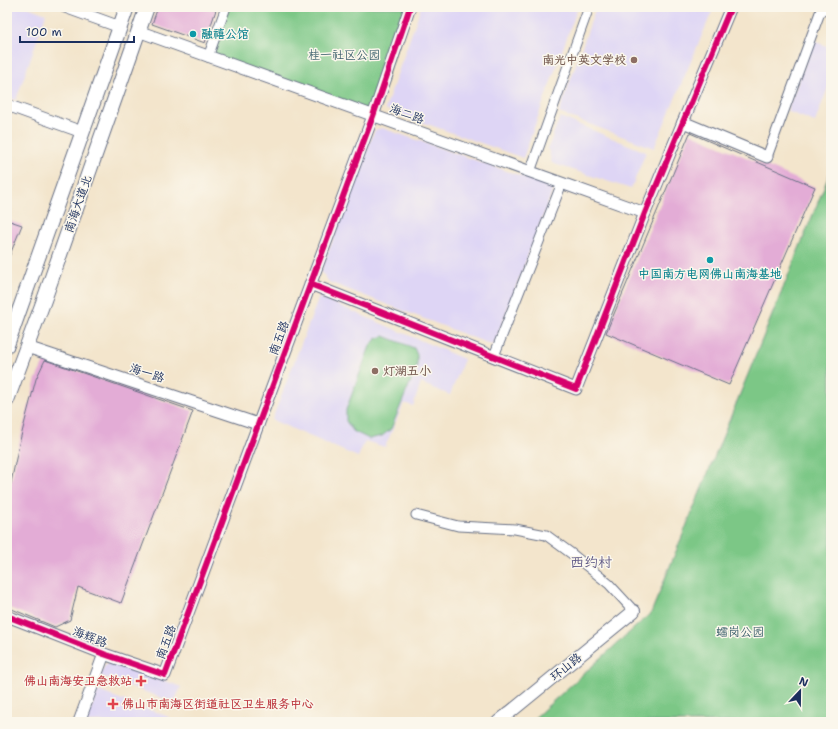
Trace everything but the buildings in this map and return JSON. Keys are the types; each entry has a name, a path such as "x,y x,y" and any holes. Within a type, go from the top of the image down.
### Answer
{"highway":[{"name":"南海大道北","path":"8,336 127,7"},
{"name":"南海大道北","path":"7,400 147,7"}],"main road":[{"path":"823,7 831,10"},
{"name":"环山路","path":"498,722 634,611"}],"street":[{"path":"65,7 120,27"},
{"path":"208,57 226,7"},
{"name":"南五路","path":"165,675 373,116 410,7"},
{"path":"530,172 588,7"},
{"path":"310,284 576,389 645,213 731,7"},
{"path":"683,122 767,157 823,7"},
{"name":"海二路","path":"138,31 645,213"},
{"path":"7,105 82,132"},
{"path":"494,356 562,183"},
{"name":"海一路","path":"27,347 258,424"},
{"path":"416,515 458,526 515,529 546,535 609,584 634,611"},
{"name":"海辉路","path":"7,616 104,654 165,675"},
{"path":"79,722 104,654"}],"shaded area":[{"path":"7,7 28,7 46,14 16,100 7,97"},
{"path":"421,7 578,7 523,158 385,109"},
{"name":"南光中英文学校","path":"596,7 714,7 654,148 559,113"},
{"path":"814,41 831,48 831,79 815,122 787,111"},
{"path":"560,117 646,152 631,189 552,163 548,148"},
{"path":"382,128 550,186 552,192 496,339 492,345 329,282 321,271 375,130"},
{"name":"灯湖五小","path":"319,297 464,359 450,395 421,383 413,406 404,403 385,447 365,441 358,457 272,420"},
{"name":"佛山南海安卫急救站","path":"113,661 181,687 174,702 100,676 105,665"},
{"name":"佛山市南海区街道社区卫生服务中心","path":"98,691 169,717 167,722 86,722"}],"green space":[{"name":"桂一社区公园","path":"226,7 410,7 373,116 208,57"},
{"name":"𧒽岗公园","path":"831,170 831,722 530,722 651,613"},
{"path":"384,336 414,348 417,355 417,366 391,429 382,436 369,439 353,431 346,421 346,410 370,346 376,339"}],"cycle path":[{"path":"7,616 104,654 165,675 373,116 410,7"},
{"path":"310,284 576,389 645,213 731,7"}],"place":[{"name":"融禧公馆","path":"193,34"},
{"name":"南光中英文学校","path":"634,60"},
{"name":"中国南方电网佛山南海基地","path":"710,260"},
{"name":"灯湖五小","path":"375,371"},
{"name":"佛山南海安卫急救站","path":"141,681"},
{"name":"佛山市南海区街道社区卫生服务中心","path":"113,704"}],"district":[{"name":"西约村","path":"591,562"}]}
